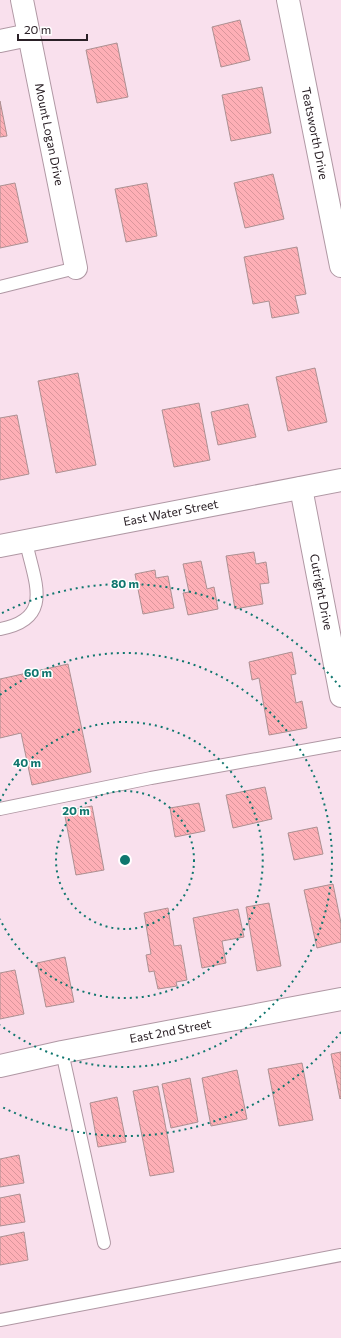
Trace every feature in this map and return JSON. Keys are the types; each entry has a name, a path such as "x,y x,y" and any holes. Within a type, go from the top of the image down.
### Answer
{"street":[{"name":"Mount Logan Drive","path":"22,0 76,268"},
{"name":"Teatsworth Drive","path":"288,0 341,266"},
{"path":"0,41 29,35"},
{"name":"East Water Street","path":"0,546 341,480"},
{"name":"Cutright Drive","path":"301,488 341,696"},
{"name":"East 2nd Street","path":"0,1066 62,1052 341,999"}],"lane":[{"path":"0,288 76,268"},
{"path":"0,629 16,626 33,614 38,600 26,542"},
{"path":"0,809 150,778 341,744"},
{"path":"62,1052 104,1243"},
{"path":"0,1320 341,1255"}],"building":[{"path":"240,20 250,60 221,67 212,27"},
{"path":"117,43 128,97 97,103 86,50"},
{"path":"262,87 271,133 231,141 222,95"},
{"path":"0,101 7,136 0,137"},
{"path":"273,174 284,219 245,228 234,183"},
{"path":"15,183 28,242 0,248 0,186"},
{"path":"147,183 157,236 126,242 115,189"},
{"path":"297,247 306,294 295,296 299,313 272,318 269,301 253,304 244,257"},
{"path":"315,368 327,422 288,431 276,377"},
{"path":"78,373 96,465 56,473 38,381"},
{"path":"199,403 210,460 174,467 162,410"},
{"path":"248,404 256,437 218,445 211,412"},
{"path":"17,415 29,474 0,480 0,418"},
{"path":"254,552 256,564 266,562 269,583 260,584 263,604 235,609 226,556"},
{"path":"201,561 207,589 214,587 218,609 188,615 183,593 189,592 183,564"},
{"path":"155,570 156,578 168,576 174,608 143,614 135,574"},
{"path":"292,652 296,674 291,675 296,703 302,701 307,728 269,735 259,678 252,680 249,662"},
{"path":"68,664 91,772 32,785 21,733 0,738 0,679"},
{"path":"265,787 272,819 233,828 226,795"},
{"path":"199,803 205,831 175,837 170,808"},
{"path":"92,806 104,870 76,875 64,811"},
{"path":"317,827 323,854 294,860 288,833"},
{"path":"333,884 341,923 341,942 317,948 304,890"},
{"path":"269,903 281,966 257,971 246,907"},
{"path":"168,908 174,946 181,945 187,980 176,982 177,986 158,989 154,971 149,972 146,955 151,954 144,913"},
{"path":"238,909 244,937 222,941 226,963 202,968 193,918"},
{"path":"65,957 74,1002 46,1007 37,963"},
{"path":"15,970 24,1014 0,1019 0,973"},
{"path":"341,1052 341,1098 340,1099 331,1054"},
{"path":"302,1063 313,1120 279,1126 268,1069"},
{"path":"237,1070 247,1119 211,1126 202,1078"},
{"path":"190,1078 198,1122 171,1128 162,1084"},
{"path":"158,1086 174,1172 150,1176 133,1091"},
{"path":"117,1097 126,1142 98,1147 90,1103"},
{"path":"19,1155 24,1183 0,1187 0,1159"},
{"path":"20,1194 25,1222 0,1226 0,1198"},
{"path":"24,1232 28,1260 0,1265 0,1237"}]}
